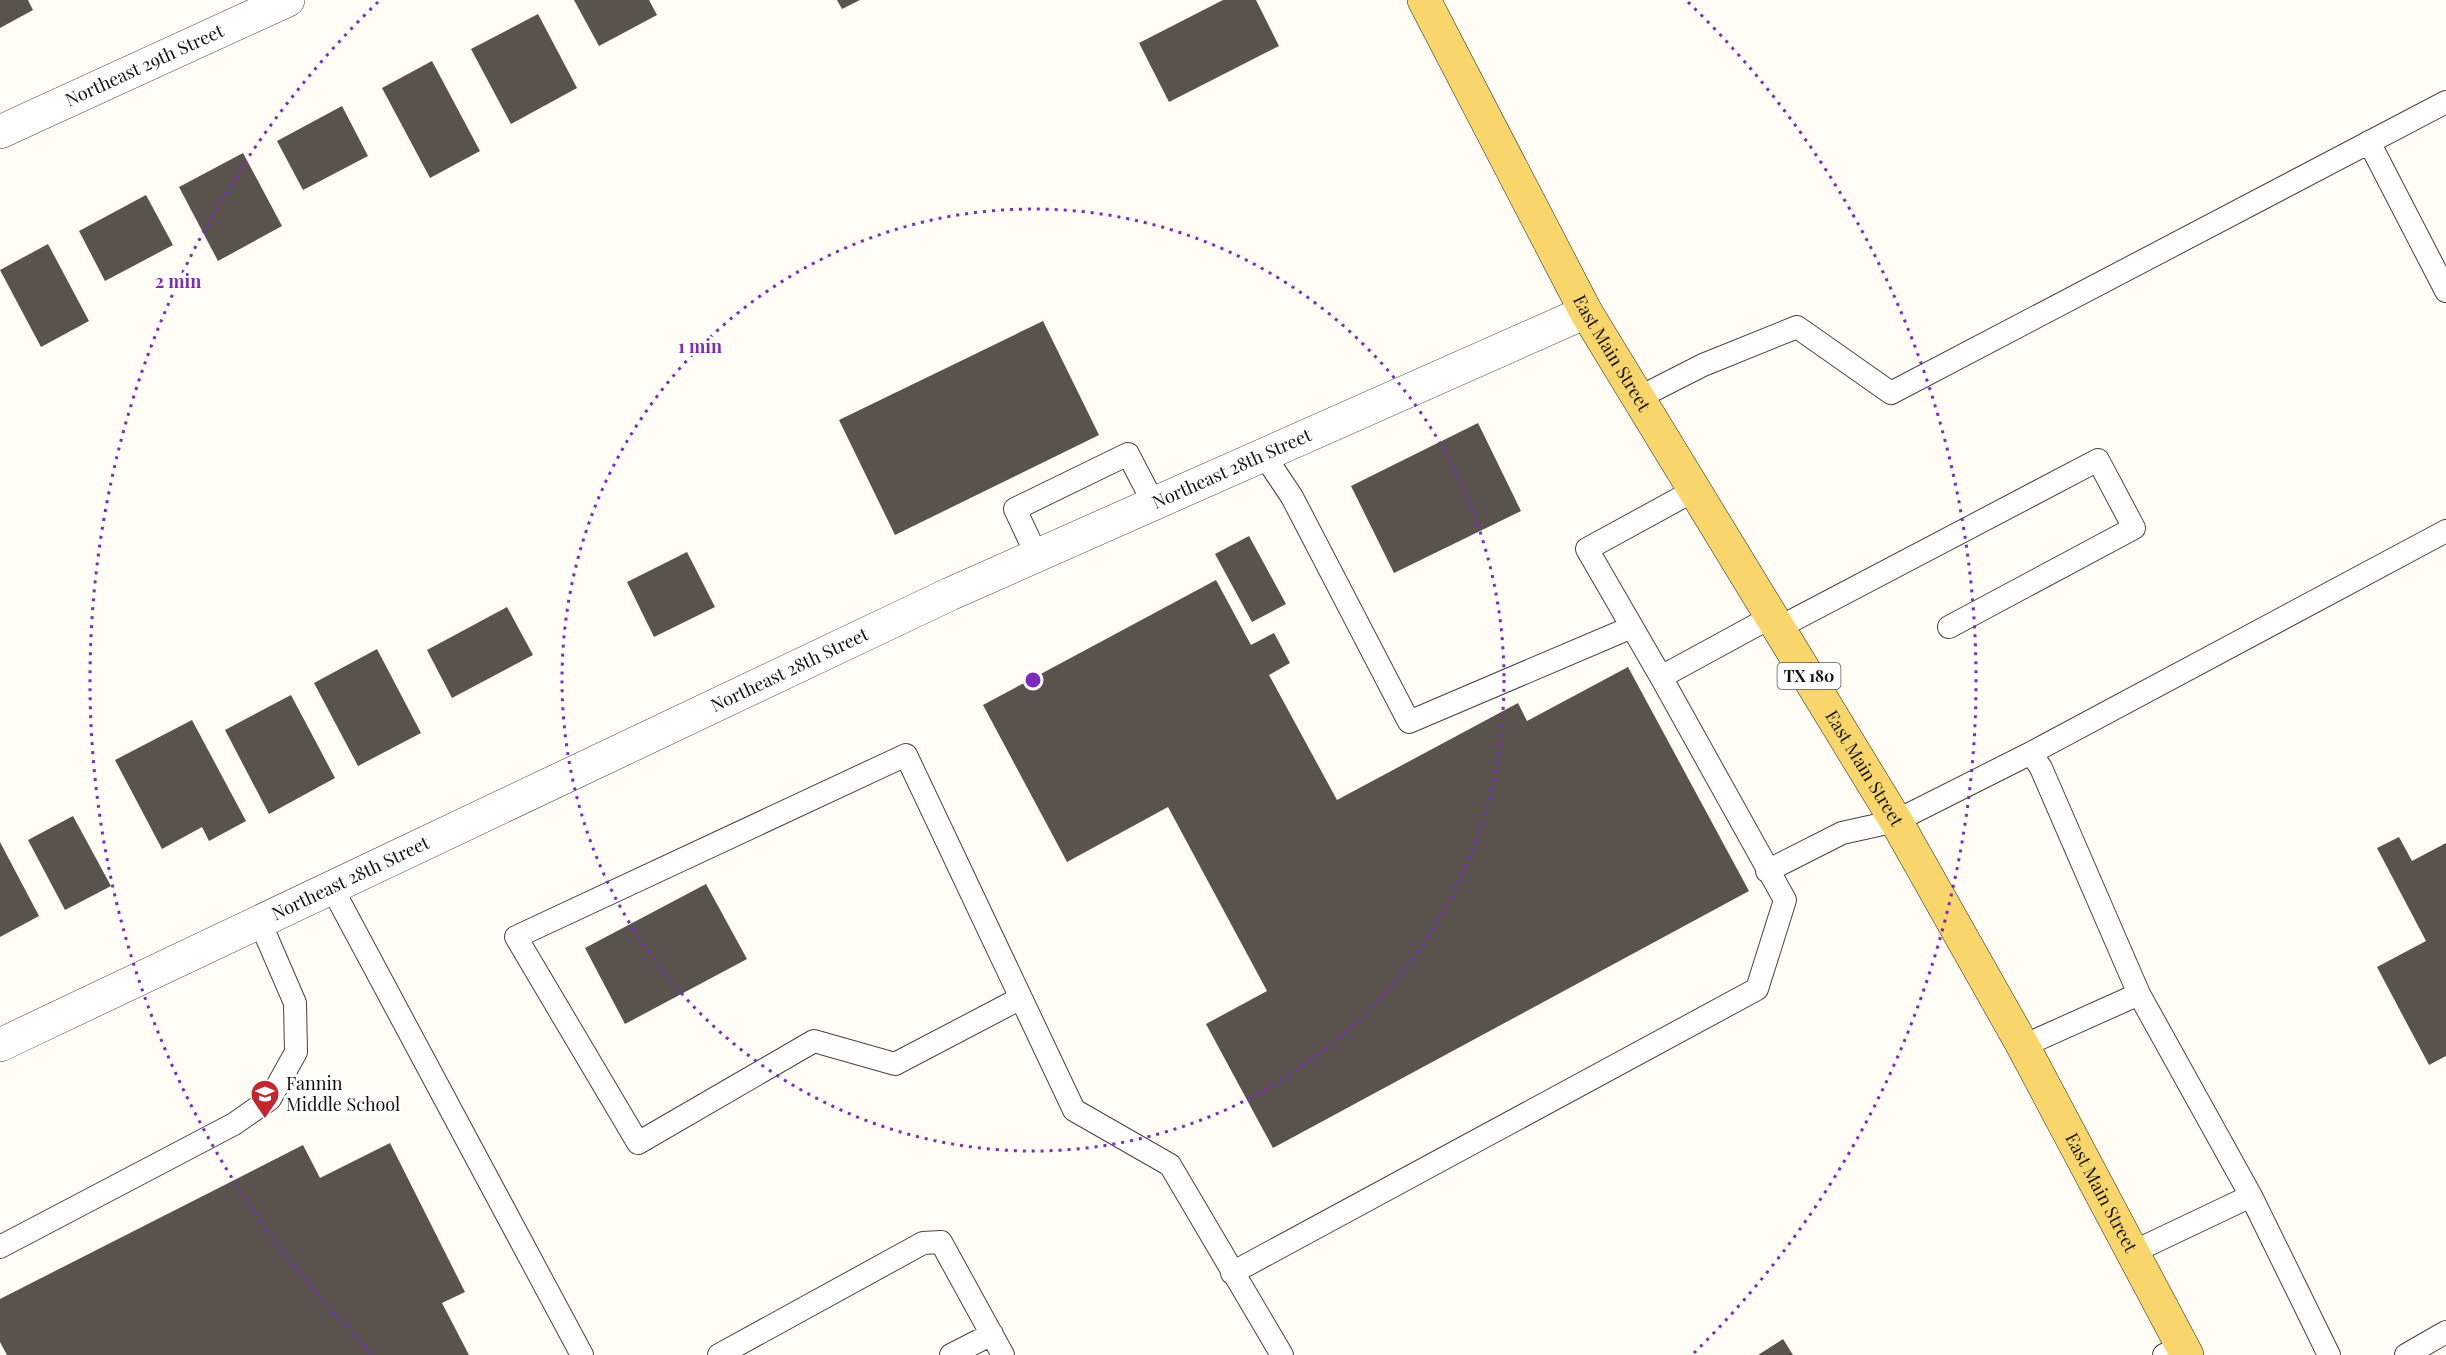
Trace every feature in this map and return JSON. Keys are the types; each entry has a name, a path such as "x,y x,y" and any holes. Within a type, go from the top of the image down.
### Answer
{"main road":[{"name":"East Main Street","path":"1424,0 1586,312 1896,821 2023,1046 2133,1252 2178,1352"}],"street":[{"name":"Northeast 29th Street","path":"0,132 288,0"},
{"name":"Northeast 28th Street","path":"0,1045 939,599 1586,312"}],"lane":[{"path":"1638,398 1703,365 1797,327 1891,393 2446,102"},
{"path":"2369,142 2446,291"},
{"path":"1037,556 1015,509 1128,454 1154,504"},
{"path":"1264,456 1292,497 1409,722 1632,627"},
{"path":"1661,677 1776,622 2098,460 2134,528 1949,627"},
{"path":"1232,1273 1757,989 1785,900 1587,549 1695,490"},
{"path":"1767,871 1842,833 1896,821 2031,753 2446,531"},
{"path":"2031,753 2041,768 2139,994 2251,1196 2329,1355"},
{"path":"1021,998 895,1064 814,1041 638,1143 516,937 906,755 1021,998 1074,1110 1170,1165 1282,1355"},
{"path":"332,888 582,1355"},
{"path":"0,1247 234,1124 270,1099 296,1052 295,1003 260,922"},
{"path":"2023,1046 2139,994"},
{"path":"2133,1252 2251,1196"},
{"path":"719,1355 923,1242 941,1242 1003,1355"},
{"path":"2406,1355 2446,1332"},
{"path":"951,1355 992,1334"}],"building":[{"path":"0,0 28,0 33,10 0,28"},
{"path":"574,0 649,0 657,15 599,46"},
{"path":"837,0 860,0 842,9"},
{"path":"1223,0 1256,0 1279,46 1169,102 1139,43"},
{"path":"538,14 577,88 511,124 471,49"},
{"path":"432,61 480,151 430,178 382,88"},
{"path":"342,106 368,156 303,190 277,141"},
{"path":"243,153 282,226 218,261 179,187"},
{"path":"146,195 173,245 105,281 79,231"},
{"path":"48,244 89,321 41,347 0,270"},
{"path":"1043,321 1099,435 895,535 839,420"},
{"path":"1478,423 1521,511 1394,573 1351,486"},
{"path":"1249,536 1286,604 1252,622 1215,554"},
{"path":"687,552 715,607 654,637 627,582"},
{"path":"1216,580 1251,645 1274,633 1290,663 1269,675 1337,800 1518,703 1527,721 1628,667 1749,891 1273,1148 1206,1024 1267,991 1168,807 1067,862 983,705"},
{"path":"507,607 533,655 452,698 427,650"},
{"path":"377,649 421,733 358,766 314,683"},
{"path":"291,695 335,778 269,814 225,730"},
{"path":"192,720 246,821 209,841 202,827 162,849 115,760"},
{"path":"73,816 111,886 65,910 28,840"},
{"path":"2399,837 2412,861 2446,843 2446,1056 2429,1065 2377,967 2426,941 2377,848"},
{"path":"0,842 39,916 0,937"},
{"path":"706,884 747,959 625,1024 585,948"},
{"path":"390,1143 465,1292 442,1303 469,1355 7,1355 0,1342 0,1299 303,1145 320,1178"},
{"path":"1783,1339 1793,1355 1758,1355"}],"place":[{"name":"Fannin Middle School","path":"265,1120"}]}
